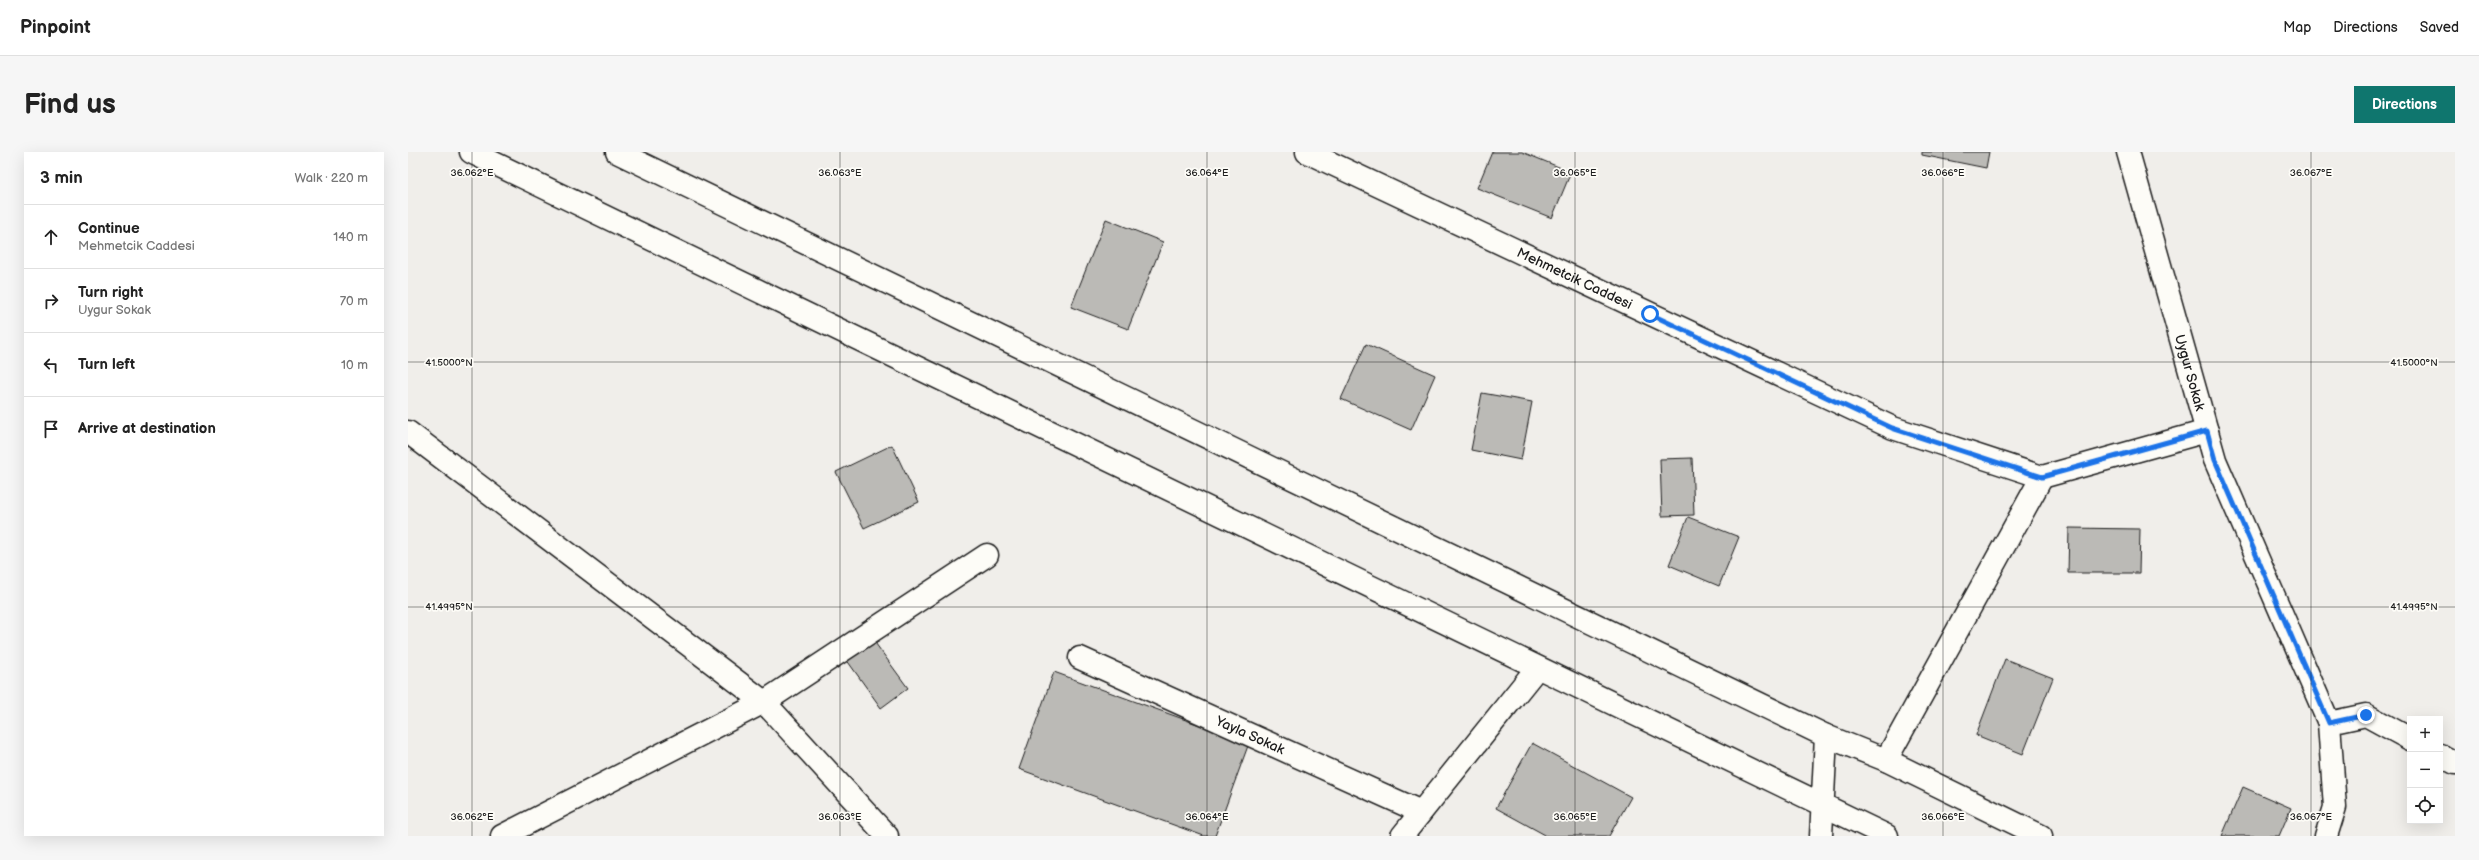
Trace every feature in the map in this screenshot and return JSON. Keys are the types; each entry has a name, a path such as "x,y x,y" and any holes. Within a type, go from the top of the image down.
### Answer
{"main road":[{"path":"471,152 1887,836"},
{"path":"617,152 1826,736 1886,760 2041,836"},
{"name":"Mehmetcik Caddesi","path":"1308,152 1892,428 2042,477"},
{"name":"Uygur Sokak","path":"2128,152 2215,460 2329,723 2335,807 2326,836"},
{"path":"1886,760 2042,477 2207,431"},
{"path":"408,432 764,702 887,836"},
{"path":"502,836 764,702 987,555"},
{"name":"Yayla Sokak","path":"1080,658 1421,812"},
{"path":"1402,836 1537,668"},
{"path":"2329,723 2366,715 2407,737"},
{"path":"1821,836 1826,736"},
{"path":"2443,757 2455,763"}],"building":[{"path":"1492,152 1522,152 1571,172 1552,218 1477,188"},
{"path":"1922,152 1989,152 1986,168 1922,155"},
{"path":"1106,219 1163,242 1128,329 1071,307"},
{"path":"1366,344 1435,375 1411,430 1341,399"},
{"path":"1482,393 1532,402 1521,460 1471,450"},
{"path":"892,445 919,502 864,528 836,472"},
{"path":"1692,458 1694,515 1662,516 1660,459"},
{"path":"1688,517 1739,537 1719,586 1669,565"},
{"path":"2069,528 2140,529 2139,573 2068,573"},
{"path":"873,640 908,688 881,708 846,659"},
{"path":"2005,659 2053,678 2023,754 1976,735"},
{"path":"1054,672 1249,743 1215,836 1204,836 1019,769"},
{"path":"1532,743 1631,797 1609,836 1547,836 1496,808"},
{"path":"2243,787 2291,808 2279,836 2222,836"}],"route":[{"path":"1650,314 1892,428 2042,477 2207,431 2215,460 2329,723 2366,715"}]}
